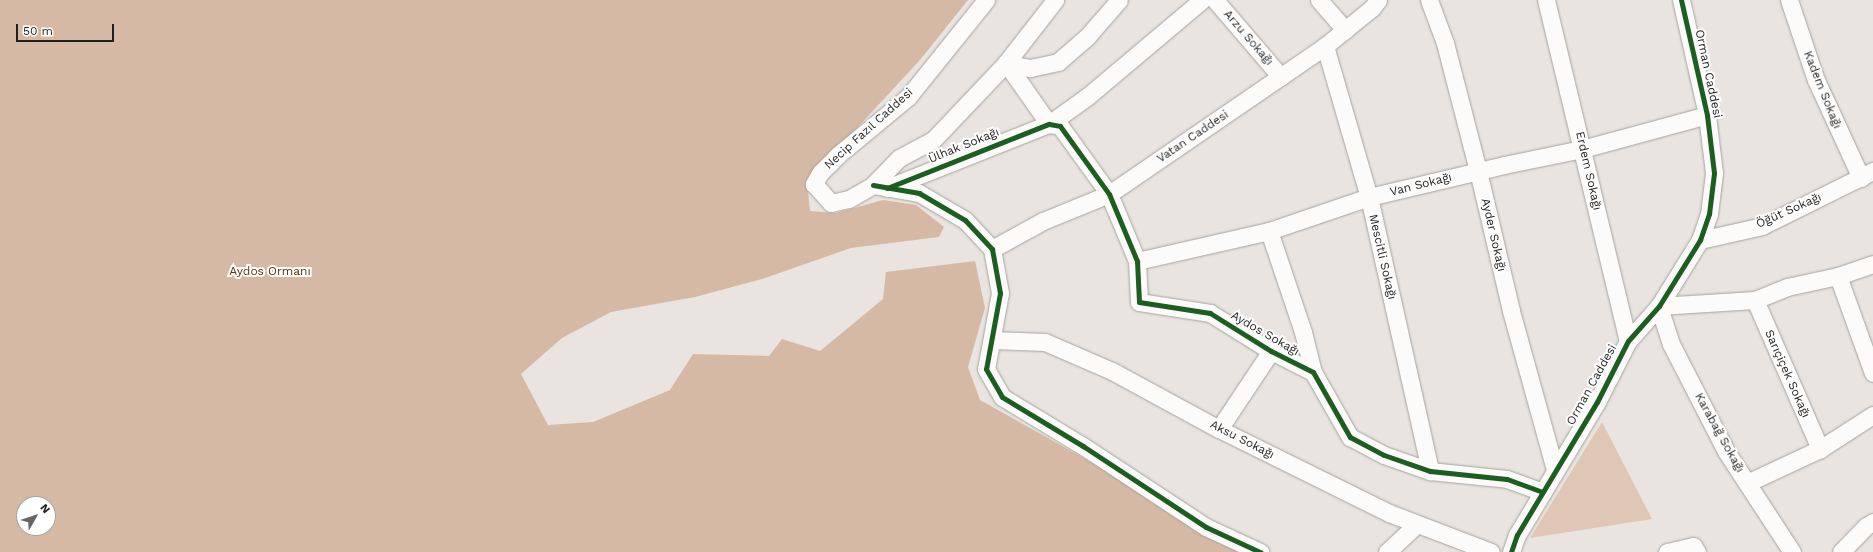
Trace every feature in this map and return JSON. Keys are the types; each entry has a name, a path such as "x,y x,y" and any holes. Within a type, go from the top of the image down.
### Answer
{"street":[{"name":"Necip Fazıl Caddesi","path":"880,187 848,199 832,203 814,184 820,173 838,155 908,97 986,0"},
{"path":"1055,0 1006,62 933,140 899,158 880,187 918,193 965,220 992,249 1000,293 986,368 1002,397 1083,446 1206,527 1260,552"},
{"path":"1006,62 1030,68 1058,62 1086,38 1119,0"},
{"name":"Ülhak Sokağı","path":"880,187 1049,124 1088,96 1202,0"},
{"name":"Arzu Sokağı","path":"1215,0 1281,77"},
{"path":"1319,0 1345,30"},
{"name":"Vatan Caddesi","path":"992,249 1043,221 1109,194 1325,46 1372,8 1378,0"},
{"name":"Ayder Sokağı","path":"1430,0 1445,43 1478,171 1510,311 1555,470"},
{"name":"Erdem Sokağı","path":"1546,0 1577,121 1582,149 1628,342"},
{"name":"Orman Caddesi","path":"1511,552 1517,535 1597,402 1628,342 1659,306 1700,240 1709,214 1714,173 1707,115 1681,0"},
{"name":"Kadem Sokağı","path":"1789,0 1816,80 1867,175"},
{"name":"Mescitli Sokağı","path":"1325,46 1369,197 1430,471"},
{"path":"1006,62 1049,124"},
{"name":"Van Sokağı","path":"1137,261 1269,231 1369,197 1478,171 1582,149 1707,115"},
{"name":"Aydos Sokağı","path":"1049,124 1060,126 1109,194 1137,261 1139,302 1210,313 1271,351 1313,372"},
{"name":"Öğüt Sokağı","path":"1700,240 1762,226 1867,175"},
{"name":"Aydos Sokağı","path":"1269,231 1304,332 1313,372 1350,437 1384,454 1430,471 1507,479 1543,492"},
{"path":"1659,306 1755,300 1787,287 1838,276 1873,264"},
{"path":"1838,276 1873,373"},
{"name":"Sarıçiçek Sokağı","path":"1755,300 1820,449"},
{"name":"Karabağ Sokağı","path":"1659,306 1672,344 1726,451 1792,552"},
{"name":"Aksu Sokağı","path":"992,340 1045,342 1112,371 1218,428 1390,514 1491,552"},
{"path":"1218,428 1271,351"},
{"path":"1747,483 1820,449 1873,415"},
{"path":"1841,552 1866,526 1873,522"},
{"path":"1387,552 1416,525"},
{"path":"1667,552 1695,549"}],"shaded area":[{"path":"1602,422 1652,519 1530,538"}],"green space":[{"name":"Aydos Ormanı","path":"0,0 968,0 920,60 807,182 810,211 836,213 883,200 916,205 944,227 939,237 851,248 762,279 695,297 611,312 562,338 521,374 548,425 593,422 670,390 693,354 769,356 782,339 820,351 883,299 886,272 975,261 985,308 968,367 980,400 1191,518 1245,552 0,552"}],"cycle path":[{"path":"1511,552 1517,535 1597,402 1628,341 1659,306 1700,240 1709,214 1714,173 1707,115 1681,0"},
{"path":"887,188 1049,124 1060,126 1109,194 1137,261 1139,302 1210,313 1271,351 1313,372 1350,437 1384,455 1430,471 1507,479 1543,492"},
{"path":"873,185 919,193 965,220 992,249 1000,293 986,369 1002,397 1083,446 1206,527 1260,552"}]}
